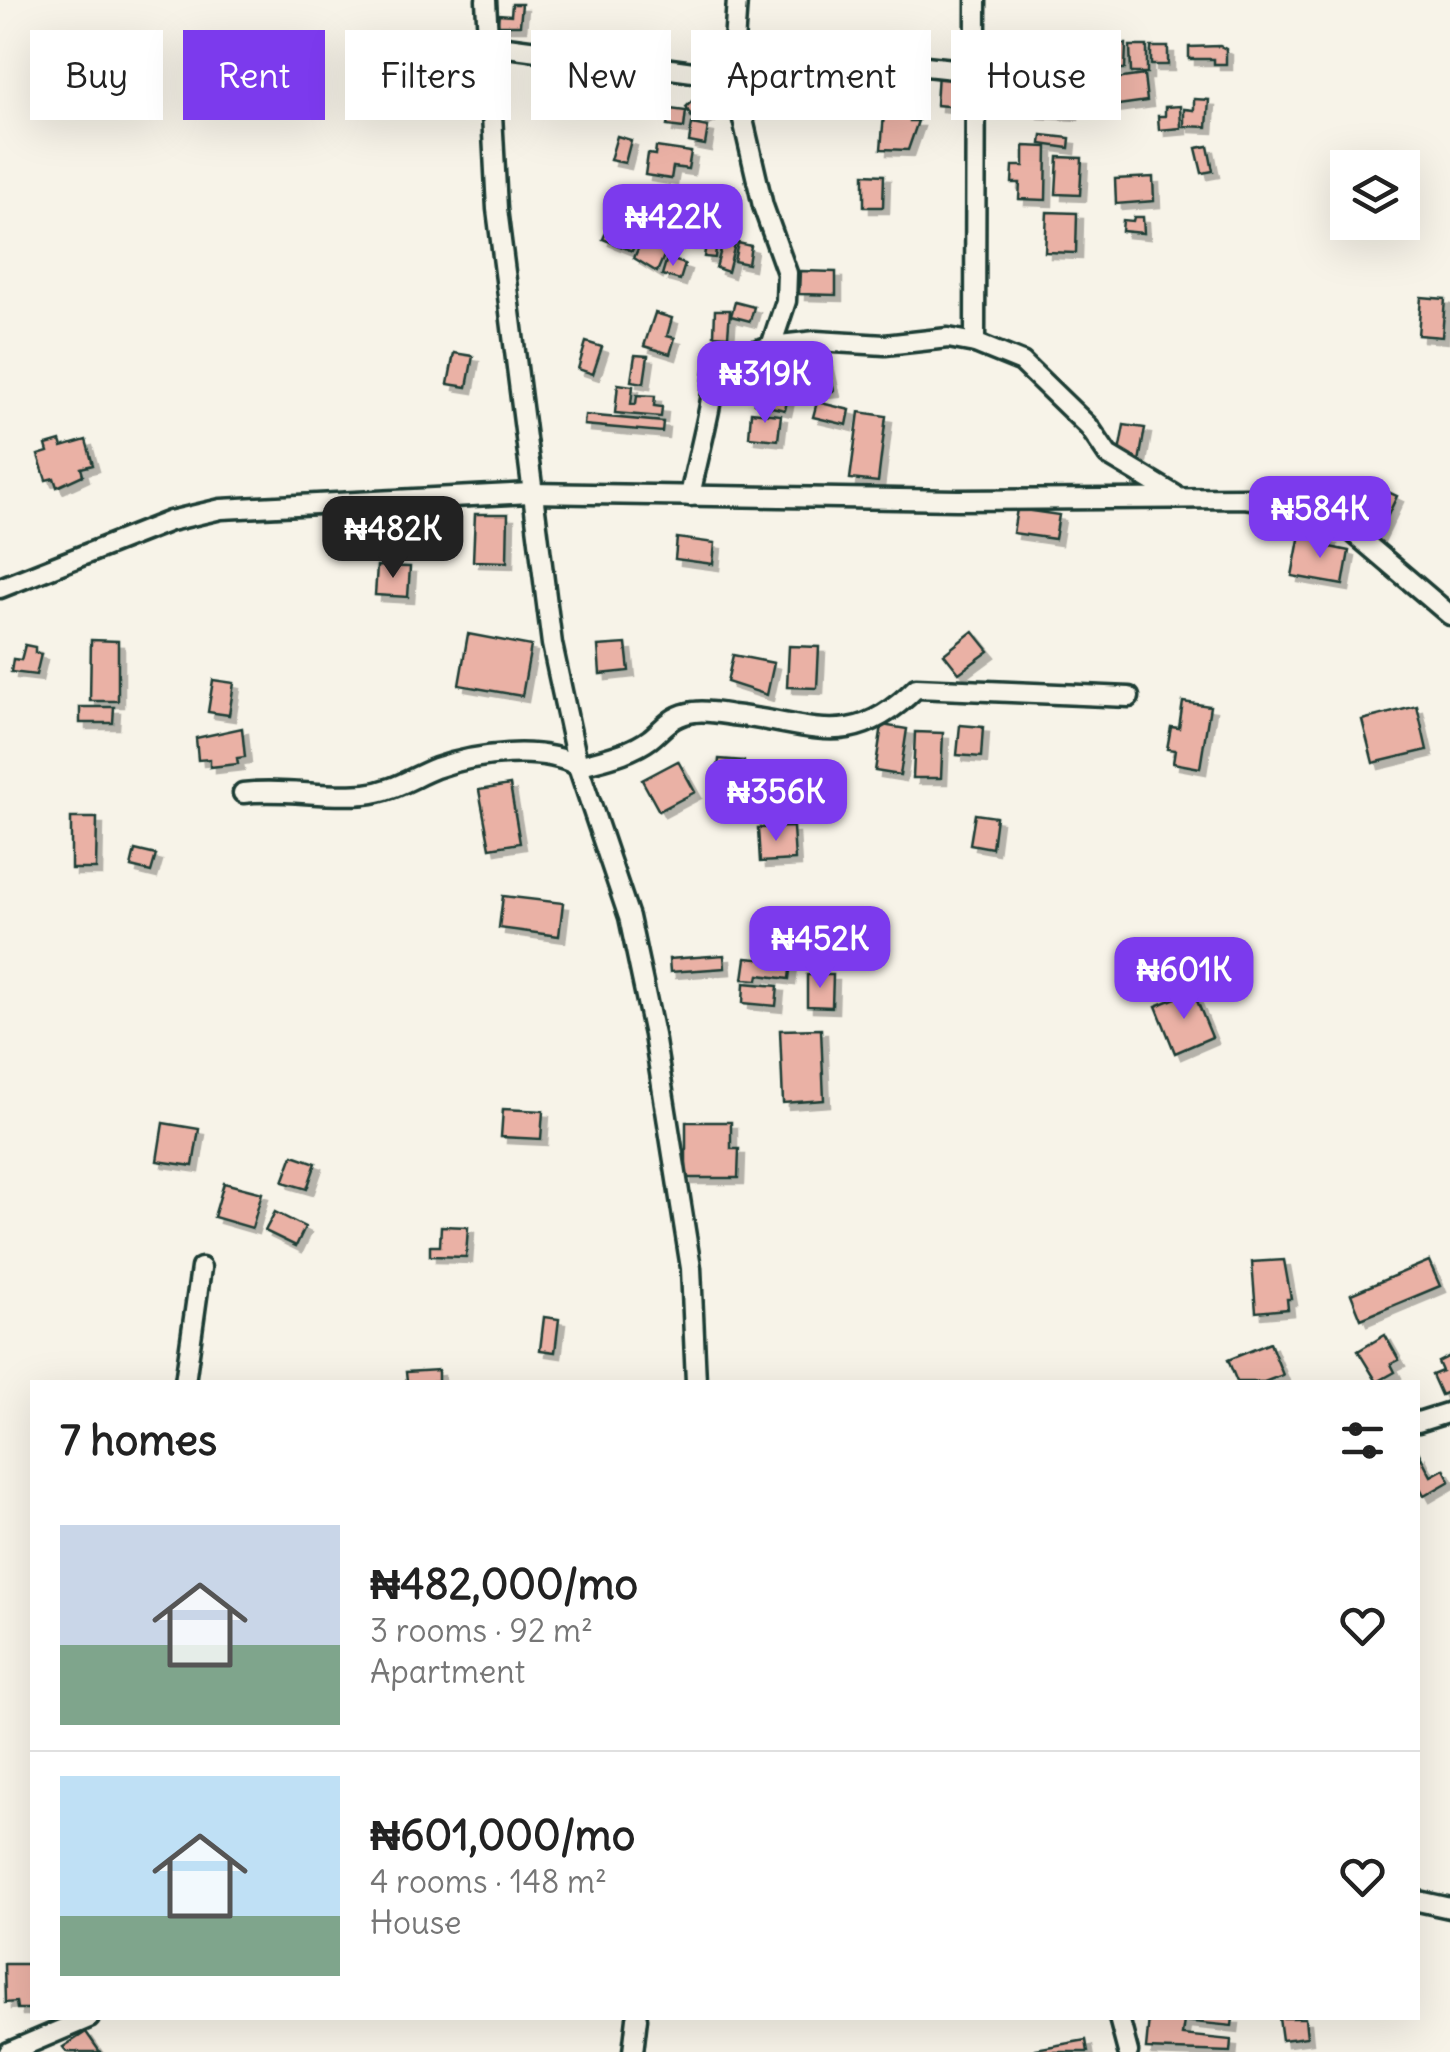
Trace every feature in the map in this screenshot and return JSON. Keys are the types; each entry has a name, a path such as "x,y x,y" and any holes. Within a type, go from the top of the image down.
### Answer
{"street":[{"path":"485,30 486,0"},
{"path":"735,30 737,0"},
{"path":"974,30 976,0"},
{"path":"511,47 691,72"},
{"path":"490,120 496,209 552,644 578,766 629,917 654,1035 691,1268 696,1380"},
{"path":"743,120 763,206 787,273 786,301 771,346"},
{"path":"973,120 975,343"},
{"path":"690,496 704,421 712,402 716,363 771,346 816,341 884,345 948,338 975,343 1022,362 1090,427 1108,455 1180,497"},
{"path":"0,588 195,514 530,493 958,500 1244,498 1305,506 1336,518 1450,615"},
{"path":"243,793 382,792 438,768 522,754 560,755 578,766 649,740 667,720 696,711 784,720 835,731 868,725 894,710 916,688 1129,698"},
{"path":"185,1380 201,1268"},
{"path":"1420,1421 1450,1412"},
{"path":"1420,1901 1450,1908"},
{"path":"9,2052 85,2020"},
{"path":"633,2052 637,2020"},
{"path":"1120,2020 1128,2052"}],"building":[{"path":"512,4 522,4 520,25 497,25 499,14 511,15"},
{"path":"1121,44 1126,44 1125,69 1121,69"},
{"path":"1130,46 1147,46 1147,73 1131,73"},
{"path":"1151,47 1168,47 1168,65 1151,65"},
{"path":"1189,47 1226,49 1226,64 1214,64 1214,59 1189,59"},
{"path":"938,72 951,73 951,106 936,105"},
{"path":"1144,75 1147,101 1121,105 1121,78"},
{"path":"1194,99 1209,100 1207,127 1184,126 1184,109 1194,110"},
{"path":"1180,106 1181,128 1159,130 1158,116 1165,116 1165,107"},
{"path":"671,109 686,111 684,128 667,126"},
{"path":"883,120 918,121 908,150 881,149"},
{"path":"692,124 708,127 705,145 689,142"},
{"path":"1042,135 1070,138 1069,148 1041,144"},
{"path":"617,136 631,140 625,163 610,160"},
{"path":"1024,146 1047,147 1046,200 1019,199 1020,183 1012,183 1013,166 1024,166"},
{"path":"1208,146 1213,171 1202,173 1196,148"},
{"path":"656,147 691,152 688,169 673,167 671,179 645,175 648,154 655,155"},
{"path":"1058,157 1082,158 1080,195 1056,194"},
{"path":"864,174 884,175 883,207 864,207"},
{"path":"1153,177 1154,201 1116,204 1115,179"},
{"path":"637,210 659,216 656,229 634,224"},
{"path":"1047,212 1077,213 1076,253 1045,252"},
{"path":"666,216 683,219 677,244 661,240"},
{"path":"1134,217 1143,217 1144,233 1122,231 1123,220 1133,221"},
{"path":"610,223 639,235 632,251 603,239"},
{"path":"645,233 667,249 657,272 634,258"},
{"path":"688,235 717,237 715,258 704,257 706,244 687,243"},
{"path":"723,242 735,244 728,272 716,268"},
{"path":"738,243 751,246 748,264 734,261"},
{"path":"667,258 685,264 680,280 662,275"},
{"path":"800,271 836,272 836,295 799,294"},
{"path":"1421,297 1445,299 1442,337 1418,335"},
{"path":"735,302 754,307 750,321 731,316"},
{"path":"715,310 730,310 728,336 714,335"},
{"path":"655,313 672,318 667,336 675,338 670,354 644,346"},
{"path":"586,342 602,347 593,374 578,369"},
{"path":"454,353 473,356 467,387 448,384"},
{"path":"635,355 648,356 644,383 631,381"},
{"path":"826,356 834,391 799,394 797,358"},
{"path":"761,373 792,380 785,410 754,403"},
{"path":"618,384 633,386 631,404 636,404 637,395 655,396 654,406 662,407 661,417 615,413"},
{"path":"817,402 850,410 847,425 813,417"},
{"path":"751,412 781,415 778,440 749,437"},
{"path":"859,412 886,416 878,482 850,479"},
{"path":"585,415 663,422 662,432 584,425"},
{"path":"1124,425 1145,428 1139,462 1118,458"},
{"path":"86,440 93,465 81,468 83,475 57,487 54,478 46,480 38,455 48,452 46,445 60,441 62,447"},
{"path":"1369,483 1397,496 1377,538 1349,525"},
{"path":"444,494 445,523 426,523 425,495"},
{"path":"1017,509 1059,515 1055,539 1013,533"},
{"path":"475,514 508,514 507,562 473,561"},
{"path":"1300,534 1331,539 1330,547 1349,551 1343,585 1292,576"},
{"path":"677,538 715,543 713,564 675,559"},
{"path":"377,566 410,567 408,597 375,595"},
{"path":"973,631 989,651 959,673 944,654"},
{"path":"468,634 531,646 522,696 459,685"},
{"path":"91,640 118,641 118,701 90,701"},
{"path":"626,644 629,671 600,674 598,646"},
{"path":"25,645 35,647 35,653 41,654 36,675 11,672 13,659 21,660"},
{"path":"789,646 819,647 817,688 787,687"},
{"path":"733,655 774,663 767,695 727,682"},
{"path":"213,680 234,683 229,715 208,712"},
{"path":"1183,702 1210,706 1200,768 1173,763 1175,750 1167,749 1171,727 1179,728"},
{"path":"1417,706 1427,750 1373,763 1362,720"},
{"path":"80,707 114,707 113,723 80,723"},
{"path":"882,725 907,729 900,775 875,771"},
{"path":"960,725 983,727 981,757 957,755"},
{"path":"242,728 245,757 237,758 238,764 210,767 210,759 198,760 196,738"},
{"path":"915,732 943,733 941,778 913,778"},
{"path":"719,759 744,761 741,796 747,797 746,809 714,806"},
{"path":"678,761 695,792 659,811 642,780"},
{"path":"510,785 520,843 490,848 479,790"},
{"path":"975,814 996,817 992,848 970,844"},
{"path":"71,818 97,818 96,869 71,869"},
{"path":"793,827 795,860 760,862 758,828"},
{"path":"135,850 156,855 151,872 131,867"},
{"path":"503,896 563,903 559,936 499,928"},
{"path":"724,955 725,968 670,972 669,959"},
{"path":"746,958 791,962 789,979 759,975 758,980 743,979"},
{"path":"807,975 833,975 832,1007 807,1006"},
{"path":"744,983 778,986 776,1006 743,1003"},
{"path":"1193,991 1212,1037 1175,1053 1156,1006"},
{"path":"821,1029 824,1100 783,1103 780,1030"},
{"path":"503,1109 543,1111 541,1139 501,1137"},
{"path":"686,1122 731,1122 731,1149 739,1149 738,1178 686,1178"},
{"path":"163,1123 199,1129 193,1166 157,1161"},
{"path":"293,1155 316,1163 307,1189 283,1182"},
{"path":"224,1183 262,1193 252,1228 214,1217"},
{"path":"275,1212 305,1227 296,1246 265,1231"},
{"path":"441,1226 468,1227 466,1257 430,1256 430,1246 440,1246"},
{"path":"1284,1260 1291,1299 1287,1299 1288,1309 1256,1312 1252,1262"},
{"path":"1429,1261 1440,1286 1361,1319 1351,1294"},
{"path":"544,1317 559,1319 555,1352 540,1350"},
{"path":"1385,1335 1399,1360 1391,1364 1395,1372 1376,1380 1358,1351"},
{"path":"1270,1343 1283,1375 1269,1380 1236,1380 1228,1360"},
{"path":"1450,1356 1450,1391 1441,1395 1432,1375 1442,1371 1438,1362"},
{"path":"438,1370 438,1380 407,1380 406,1372"},
{"path":"1420,1455 1431,1476 1444,1469 1450,1481 1424,1496 1420,1489"},
{"path":"4,1964 30,1964 30,2009 17,2009 16,2002 5,2003"},
{"path":"1149,2020 1233,2020 1232,2026 1184,2021 1182,2035 1231,2040 1230,2052 1146,2049"},
{"path":"1279,2020 1305,2020 1307,2037 1282,2040"},
{"path":"86,2032 100,2052 67,2052 63,2047"},
{"path":"1086,2040 1088,2052 1036,2049"}]}
